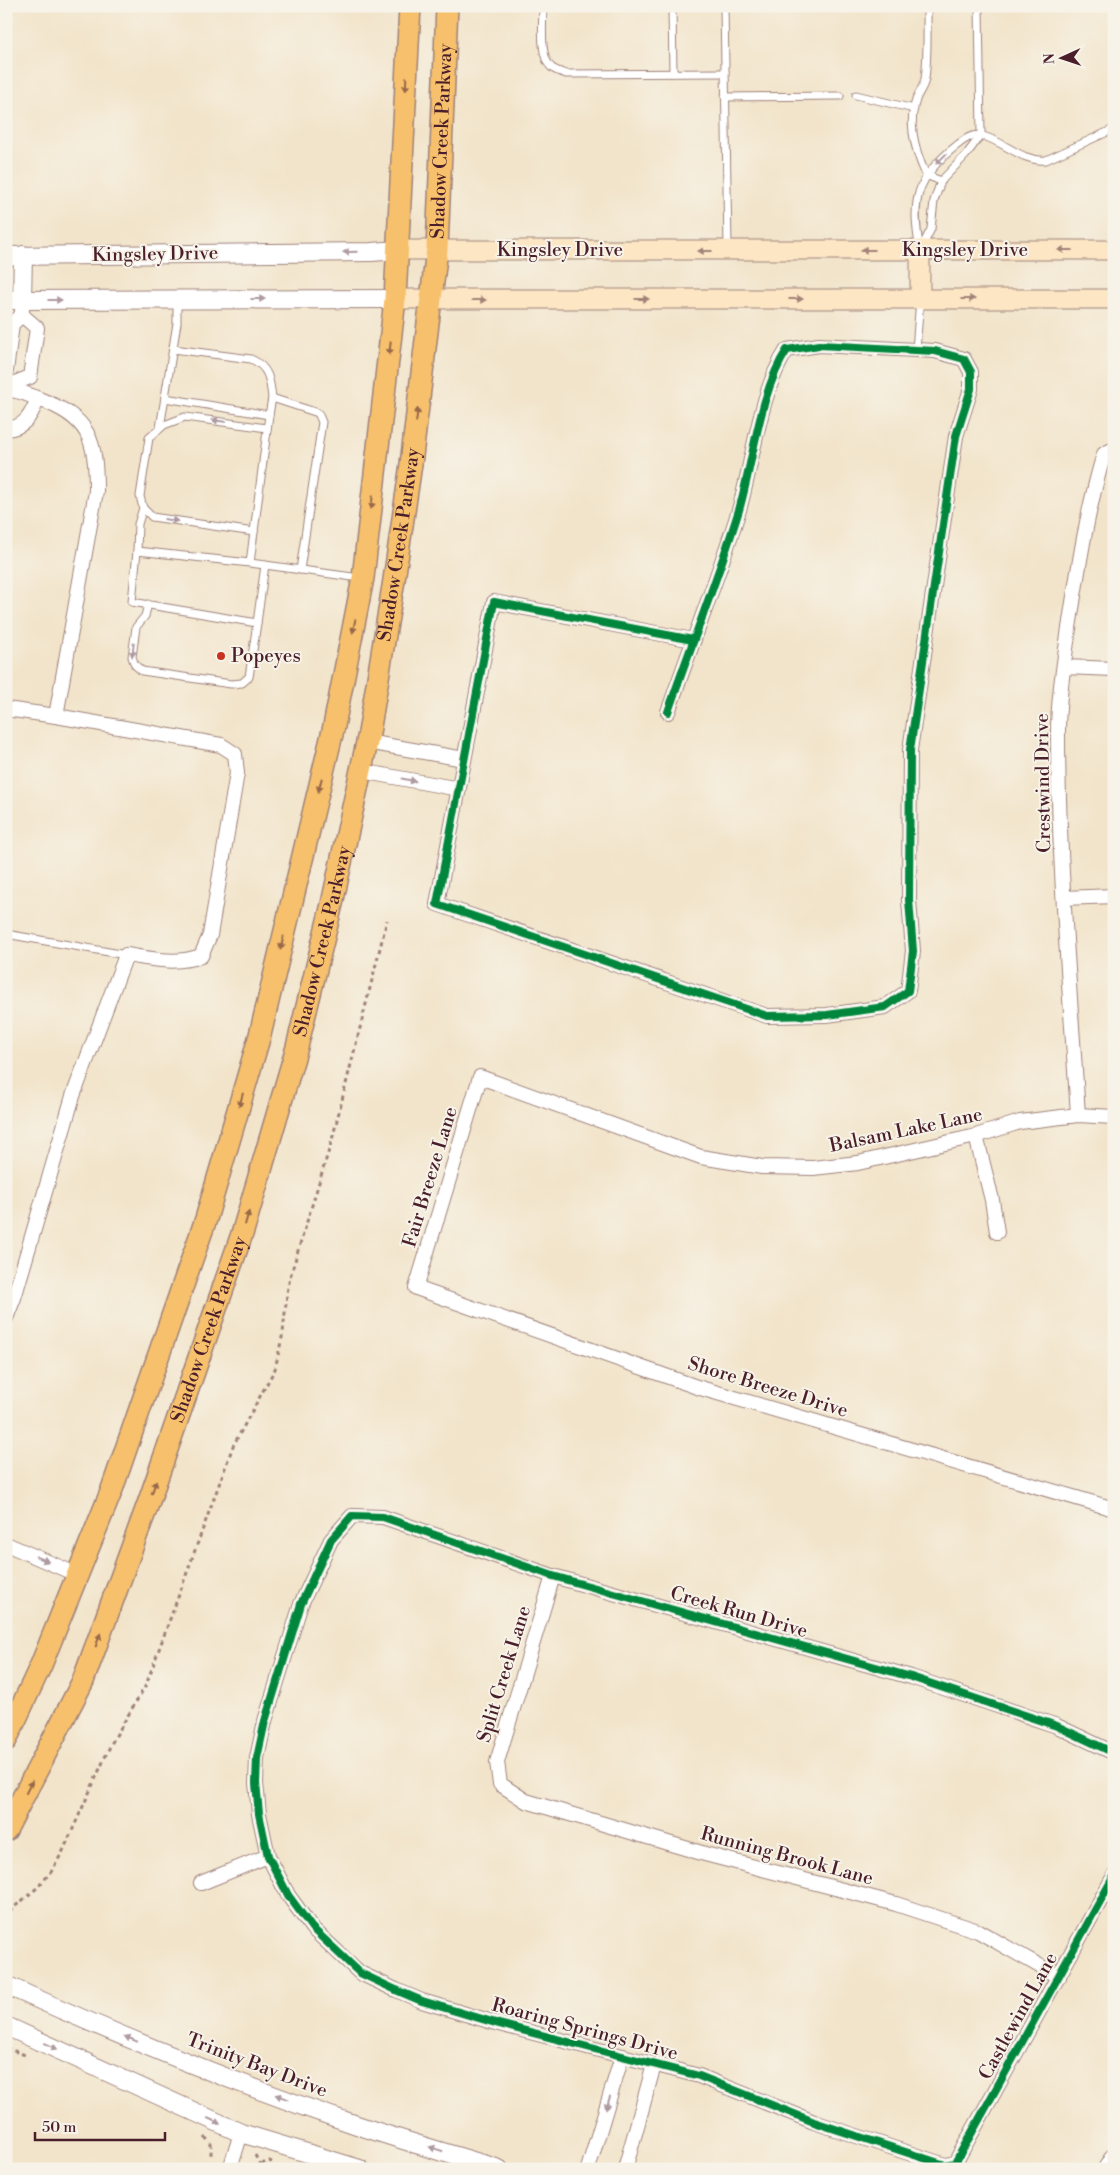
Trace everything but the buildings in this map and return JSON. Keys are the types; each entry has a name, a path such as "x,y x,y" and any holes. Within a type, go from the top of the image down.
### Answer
{"main road":[{"name":"Shadow Creek Parkway","path":"6,1740 41,1665 111,1492 206,1219 260,1035 334,726 363,578 395,299 410,6"},
{"name":"Shadow Creek Parkway","path":"6,1830 83,1681 148,1504 243,1231 297,1047 361,771 394,580 437,249 447,6"},
{"name":"Kingsley Drive","path":"399,250 1114,250"},
{"path":"920,250 920,299"},
{"path":"395,299 1114,299"}],"street":[{"name":"Kingsley Drive","path":"14,255 371,252 399,250"},
{"path":"10,381 12,324 17,305 14,255"},
{"path":"17,305 177,299 395,299"},
{"path":"10,381 30,376 37,328 17,305"},
{"path":"668,712 739,510 770,387 780,360 787,350 819,345 935,351 964,359 971,372 971,390 956,436 910,750 909,900 913,951 908,991 885,1007 827,1015 767,1016 437,904 494,602 693,640"},
{"path":"10,381 38,399 72,414 88,434 96,458 96,491 56,716"},
{"path":"6,429 22,425 29,418 38,399"},
{"name":"Crestwind Drive","path":"1078,1115 1064,898 1058,732 1064,667 1078,576 1096,479 1109,452"},
{"path":"1064,667 1114,669"},
{"path":"6,709 221,745 235,754 237,773 210,935 201,956 187,961 126,955 73,1096 14,1298 6,1318"},
{"path":"367,742 464,759"},
{"path":"361,771 459,789"},
{"path":"1064,898 1114,896"},
{"name":"Balsam Lake Lane","path":"480,1077 701,1156 762,1168 813,1168 858,1163 976,1136 1020,1122 1078,1115 1114,1117"},
{"name":"Fair Breeze Lane","path":"416,1288 480,1077"},
{"path":"976,1136 992,1200 997,1232"},
{"name":"Shore Breeze Drive","path":"416,1288 697,1387 1114,1508"},
{"name":"Creek Run Drive","path":"352,1516 384,1517 553,1576 911,1676 1057,1726 1114,1753"},
{"name":"Roaring Springs Drive","path":"352,1516 331,1540 301,1604 265,1720 257,1758 256,1783 259,1814 268,1856 288,1895 312,1928 360,1973 422,2001 499,2024 699,2076 814,2122 945,2165"},
{"path":"6,1544 78,1575"},
{"name":"Split Creek Lane","path":"500,1784 497,1762 553,1576"},
{"name":"Running Brook Lane","path":"500,1784 526,1801 705,1854 896,1904 978,1931 1059,1977"},
{"path":"201,1883 268,1856"},
{"name":"Castlewind Lane","path":"945,2165 955,2163 1114,1876"},
{"name":"Trinity Bay Drive","path":"6,1986 186,2062 351,2123 499,2169"},
{"path":"6,2026 241,2133 360,2169"},
{"path":"588,2169 622,2056"},
{"path":"625,2169 654,2065"},
{"path":"230,2169 241,2133"},
{"path":"1107,2169 1114,2157"}],"lane":[{"path":"543,6 544,54 550,66 557,71 566,74 725,73"},
{"path":"672,6 673,73"},
{"path":"724,6 728,251"},
{"path":"927,6 927,60 924,82 915,101 914,134 917,155 926,175 941,181"},
{"path":"920,250 931,229 934,201 941,181 966,155 981,135 979,6"},
{"path":"856,95 914,109"},
{"path":"725,98 840,96"},
{"path":"920,250 915,224 917,197 926,175 942,157 969,136 981,135 1035,161 1046,160 1114,129"},
{"path":"160,428 177,323 177,299"},
{"path":"916,350 920,299"},
{"path":"173,349 251,359 260,363 269,374 272,398 250,563"},
{"path":"165,398 269,415"},
{"path":"272,398 318,413 322,422 300,570"},
{"path":"254,532 152,517 143,508 140,496 149,438 160,428 185,417 267,428"},
{"path":"143,508 138,524 132,602 257,623"},
{"path":"137,551 363,578"},
{"path":"148,604 145,616 136,627 132,657 135,665 142,671 231,684 242,683 249,677 265,565"},
{"path":"6,934 126,955"}],"path":[{"path":"6,1919 12,1909 37,1888 51,1872 63,1851 111,1744 146,1685 233,1446 275,1369 283,1333 290,1277 332,1140 388,920"},
{"path":"254,2167 269,2161 277,2164"}],"cycle path":[{"path":"668,712 739,510 758,427 770,385 787,350 819,345 935,351 964,359 971,372 971,389 956,436 910,750 909,900 913,951 908,991 885,1007 827,1015 767,1016 437,904 494,602 693,640"},
{"path":"1114,1753 1057,1726 911,1677 553,1576 383,1517 352,1516 331,1540 301,1604 265,1721 257,1758 256,1783 259,1814 268,1856 288,1895 312,1928 360,1973 422,2001 499,2024 699,2076 814,2122 945,2165 955,2163 1114,1876"}],"place":[{"name":"Popeyes","path":"221,656"}]}
